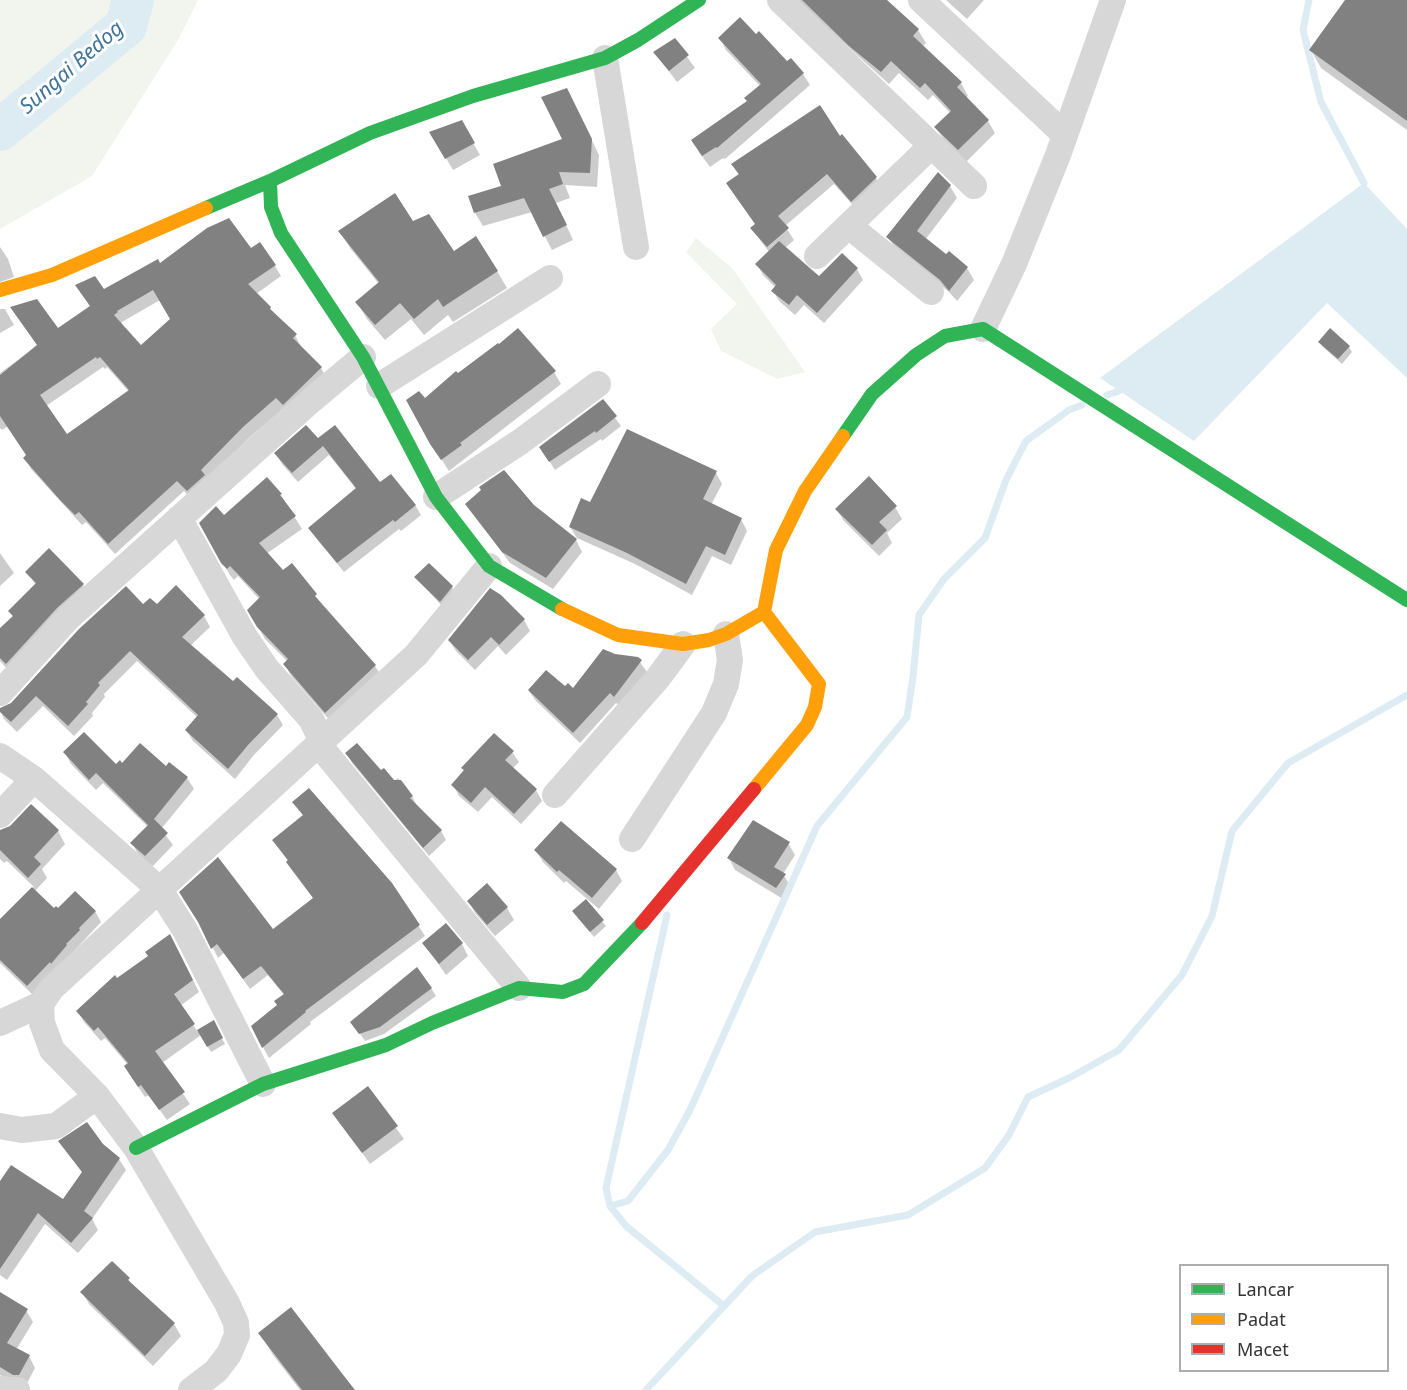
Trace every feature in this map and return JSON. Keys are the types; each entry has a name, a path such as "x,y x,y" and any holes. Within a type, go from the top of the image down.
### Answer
{"street":[{"path":"0,290 52,275 270,181 370,133 472,96 605,58 638,40 699,0"},
{"path":"780,0 974,186"},
{"path":"921,0 1065,135"},
{"path":"983,328 1014,264 1065,135 1113,0"},
{"path":"605,58 636,247"},
{"path":"817,256 931,146"},
{"path":"270,181 271,207 281,233 363,357 436,497 489,566 563,610 618,635 683,644 709,640 726,634 764,612"},
{"path":"849,226 931,292"},
{"path":"379,386 550,278"},
{"path":"136,1148 263,1084 386,1045 432,1023 519,988 563,992 584,984 652,912 807,725 815,707 819,684 764,612 776,550 805,491 872,394 916,355 945,336 983,328 1407,600"},
{"path":"0,693 68,618 307,404 363,357"},
{"path":"436,497 520,442 598,384"},
{"path":"179,518 245,638 267,669 311,720 318,733 319,745 519,988"},
{"path":"0,1023 41,1004 52,988 416,655 489,566"},
{"path":"632,839 714,713 726,684 730,660 726,634"},
{"path":"555,795 658,678 683,644"},
{"path":"0,756 34,779 159,889 186,930 263,1084"},
{"path":"0,815 34,779"},
{"path":"41,1004 42,1023 52,1050 97,1096 136,1148 237,1323 237,1335 229,1354 216,1371 191,1390"},
{"path":"0,1126 22,1130 56,1126 97,1096"},
{"path":"0,1389 17,1390"}],"shaded area":[{"path":"0,0 198,0 178,40 92,176 0,229"},
{"path":"1364,183 1407,229 1407,378 1327,303 1194,441 1100,378"},
{"path":"696,238 732,268 805,372 777,379 721,351 711,329 737,304 686,252"}],"building":[{"path":"802,0 887,0 919,29 913,36 962,82 957,87 989,120 958,150 934,127 951,111 925,83 920,88 891,61 881,72 849,46"},
{"path":"1345,0 1407,0 1407,121 1309,50"},
{"path":"740,17 756,34 759,31 787,61 791,58 804,73 717,148 702,156 691,140 747,101 744,98 761,84 718,38"},
{"path":"675,38 689,55 669,71 653,52"},
{"path":"567,88 592,139 590,173 559,172 563,184 549,189 567,225 543,237 524,198 474,213 468,196 501,186 493,164 562,139 541,97"},
{"path":"820,105 840,136 842,134 877,177 851,202 827,174 778,216 789,228 767,247 750,228 755,224 726,183 739,174 731,164"},
{"path":"462,120 475,143 445,159 429,132"},
{"path":"938,172 951,185 917,231 946,254 949,251 968,267 949,291 940,280 886,237"},
{"path":"395,193 413,221 429,214 454,251 476,236 498,271 443,307 438,299 414,319 400,303 375,325 355,302 379,282 338,231"},
{"path":"229,218 251,248 260,242 276,265 248,284 297,334 293,338 322,367 283,405 276,398 243,427 201,470 205,475 187,491 177,481 108,544 79,512 75,515 60,500 23,458 26,455 0,416 0,375 37,345 10,307 37,299 58,328 90,306 75,285 95,276 104,289 158,259 160,263 207,228","holes":["153,290 170,319 141,345 114,315","96,357 97,359 100,357 129,390 67,434 40,395"]},
{"path":"779,241 819,276 842,253 858,268 817,313 797,295 789,305 771,291 776,285 755,264"},
{"path":"518,328 556,371 460,443 462,445 441,460 406,400 419,391 425,398 456,371 458,373"},
{"path":"1330,328 1350,346 1338,359 1318,342"},
{"path":"603,399 617,416 596,433 595,431 549,462 539,447"},
{"path":"306,425 318,438 335,425 380,482 391,474 416,505 337,563 308,528 356,488 323,446 292,473 274,453"},
{"path":"627,429 717,471 703,499 742,518 725,555 706,546 686,584 627,553 569,527 581,498 590,502"},
{"path":"504,470 534,505 577,539 546,578 502,552 465,504 481,490 479,487"},
{"path":"869,476 897,506 879,522 887,530 872,545 835,509"},
{"path":"267,477 282,494 280,495 296,516 259,543 283,570 292,563 317,594 315,596 376,665 325,713 283,664 288,659 257,627 247,610 260,597 230,566 227,569 221,563 199,523 216,506 224,515"},
{"path":"49,548 84,584 57,608 6,664 0,658 0,628 13,616 8,611 36,583 25,572"},
{"path":"429,563 453,586 440,602 414,577"},
{"path":"176,585 205,615 182,637 233,681 237,677 278,714 228,769 185,730 198,715 130,651 98,683 100,685 86,702 88,704 68,726 36,696 11,722 0,712 0,708 11,703 79,629 126,586 143,604 150,598 157,604"},
{"path":"490,588 501,595 525,619 499,645 491,637 468,660 448,640"},
{"path":"603,649 615,654 638,657 642,660 614,697 610,693 573,733 528,690 546,670 565,686 568,683 573,688"},
{"path":"84,732 116,764 120,760 122,763 140,743 166,766 169,762 188,777 154,819 168,833 145,856 130,843 148,825 96,773 89,780 63,752"},
{"path":"494,733 514,751 505,760 537,789 514,814 485,787 471,803 451,785 464,770 461,768"},
{"path":"357,743 381,770 384,768 394,780 401,780 413,796 410,798 442,830 423,848 345,753"},
{"path":"309,788 392,883 420,925 305,1011 262,1048 251,1026 277,1005 274,1001 284,994 261,966 243,979 217,944 211,949 198,922 179,892 218,857 273,929 313,898 272,840 303,815 292,802"},
{"path":"31,804 59,830 34,857 41,864 28,878 0,850 0,830 10,826"},
{"path":"753,820 790,842 774,867 786,874 776,888 727,858"},
{"path":"561,821 617,869 592,898 559,870 557,872 534,850"},
{"path":"487,883 508,907 487,925 467,901"},
{"path":"32,887 54,908 56,906 58,908 75,891 96,911 79,928 80,930 51,964 50,962 27,986 0,960 0,919"},
{"path":"586,899 604,920 590,932 572,911"},
{"path":"446,923 463,943 439,964 422,943"},
{"path":"170,934 193,980 174,994 195,1024 155,1051 185,1092 159,1110 141,1085 138,1087 124,1066 128,1063 98,1027 94,1031 76,1011 115,975 117,978 148,956 145,952"},
{"path":"417,967 432,988 380,1027 359,1034 350,1022"},
{"path":"214,1020 223,1038 207,1047 197,1030"},
{"path":"368,1086 398,1126 362,1153 332,1113"},
{"path":"87,1122 103,1144 120,1158 84,1211 93,1218 71,1243 38,1213 0,1269 0,1181 11,1165 63,1199 82,1172 58,1141"},
{"path":"112,1261 130,1278 128,1280 175,1323 145,1356 80,1292"},
{"path":"0,1292 28,1309 7,1343 30,1355 19,1375 13,1375 0,1367"},
{"path":"291,1307 355,1390 302,1390 258,1333"}],"waterway":[{"name":"Sungai Bedog","path":"0,130 126,26 133,0"},
{"path":"1309,0 1303,30 1321,102 1364,183"},
{"path":"1107,395 1119,391"},
{"path":"610,1206 628,1201 668,1150 690,1110 817,826 907,717 919,615 944,579 985,538 1006,480 1026,441 1069,410 1082,405"},
{"path":"646,1390 752,1276 815,1232 908,1215 985,1168 1009,1135 1028,1097 1069,1078 1119,1050 1182,975 1212,916 1232,831 1288,763 1407,695"},
{"path":"667,915 606,1188 610,1206 626,1226 724,1306"}],"traffic: fast":[{"path":"206,208 270,181 370,133 473,96 605,58 638,40 699,0"},
{"path":"270,181 271,207 281,233 363,357 436,497 489,566 562,609"},
{"path":"843,436 872,394 916,355 945,336 983,329 1407,600"},
{"path":"136,1148 263,1084 386,1045 432,1023 519,988 563,992 584,984 642,923"}],"traffic: slow":[{"path":"0,290 52,275 206,208"},
{"path":"562,609 618,635 683,644 709,640 726,634 764,612 776,550 805,491 843,436"},
{"path":"754,789 807,725 815,707 819,684 764,612"}],"traffic: jam":[{"path":"642,923 754,789"}]}
